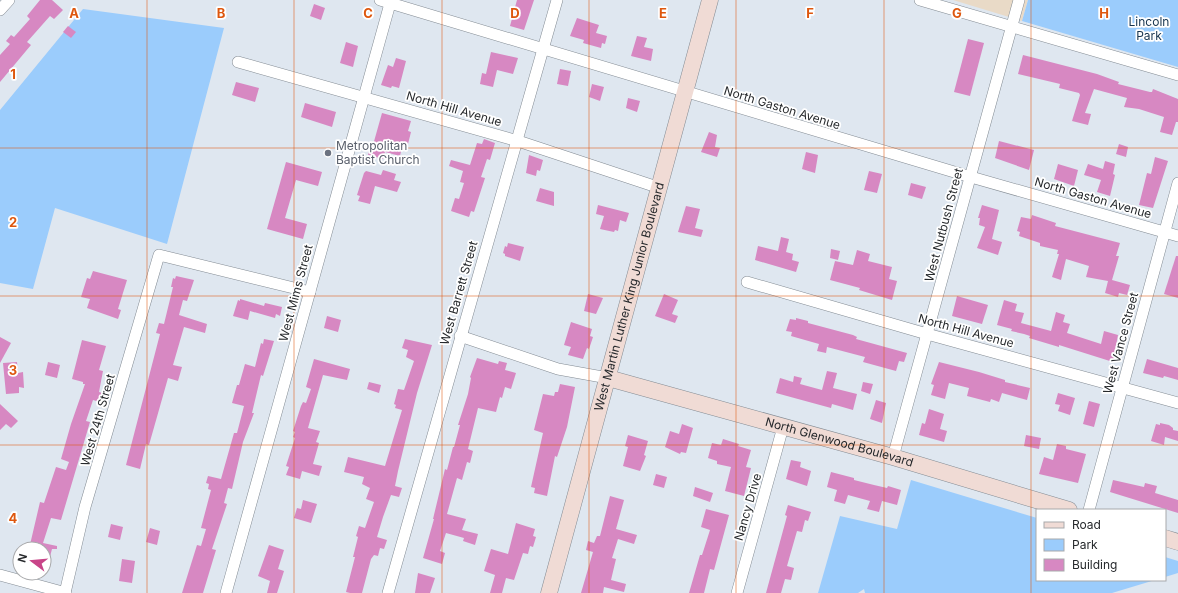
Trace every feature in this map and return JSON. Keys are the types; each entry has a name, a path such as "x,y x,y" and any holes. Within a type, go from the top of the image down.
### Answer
{"main road":[{"name":"West Martin Luther King Junior Boulevard","path":"549,593 710,0"},
{"name":"North Glenwood Boulevard","path":"608,378 893,457 1066,509"},
{"path":"1166,538 1178,542"}],"street":[{"path":"0,10 9,0"},
{"name":"West Barrett Street","path":"388,593 557,0"},
{"path":"920,0 1178,75"},
{"name":"West Nutbush Street","path":"893,457 1019,0"},
{"name":"North Gaston Avenue","path":"387,1 971,177 1178,236"},
{"name":"West Mims Street","path":"226,593 364,97 387,1"},
{"name":"North Hill Avenue","path":"238,62 518,141 660,188"},
{"name":"West Vance Street","path":"1089,509 1178,183"},
{"name":"West 24th Street","path":"66,593 85,507 159,255 310,292"},
{"name":"North Hill Avenue","path":"747,282 927,334 1178,403"},
{"path":"460,336 558,369 608,378"},
{"name":"Nancy Drive","path":"737,593 783,427"},
{"path":"0,574 66,593"}],"shaded area":[{"path":"953,0 1028,0 1022,21"}],"green space":[{"name":"Lincoln Park","path":"1028,0 1178,0 1178,67 1022,21"},
{"path":"83,9 224,28 167,244 55,208 33,289 0,283 0,110"},
{"path":"911,480 1036,518 1036,581 1152,581 1112,593 865,593 864,589 858,593 818,593 840,516 897,529"},
{"path":"1166,557 1178,561 1178,573 1166,577"}],"building":[{"path":"40,0 52,0 63,10 54,19 50,16 27,42 31,45 0,82 0,55 10,44 6,41 11,35 14,37 30,19 27,16"},
{"path":"517,0 534,0 524,30 510,26"},
{"path":"314,4 325,8 321,20 310,16"},
{"path":"577,18 599,25 596,33 607,36 605,44 602,43 601,48 583,43 584,40 570,36"},
{"path":"68,26 76,32 71,38 63,32"},
{"path":"637,36 647,38 644,47 653,49 651,61 631,56"},
{"path":"968,39 984,43 970,96 954,92"},
{"path":"346,42 358,46 353,67 340,63"},
{"path":"491,52 518,58 513,74 497,70 493,87 480,84 482,73 486,74"},
{"path":"1023,55 1097,74 1119,82 1118,84 1150,92 1152,92 1153,89 1178,99 1178,122 1176,122 1172,135 1160,132 1164,117 1139,109 1124,107 1127,98 1094,89 1085,113 1091,114 1088,125 1072,121 1080,95 1079,93 1059,88 1060,84 1018,74"},
{"path":"396,58 406,61 399,88 392,86 391,88 381,85 388,65 393,67"},
{"path":"560,69 571,71 568,86 557,84"},
{"path":"236,82 259,88 255,102 232,95"},
{"path":"592,84 604,87 600,101 589,97"},
{"path":"628,98 640,101 637,112 626,108"},
{"path":"305,103 336,112 332,127 301,117"},
{"path":"382,113 411,121 408,131 411,132 408,144 403,143 400,156 385,152 383,159 368,155 371,144 373,145"},
{"path":"709,132 717,135 715,147 720,148 717,157 701,152"},
{"path":"484,139 495,143 490,160 487,159 481,177 485,178 474,212 471,211 469,217 451,211 455,198 459,199 464,183 460,182 463,171 449,166 451,160 470,165 477,143 482,144"},
{"path":"999,141 1034,150 1029,170 995,158"},
{"path":"1119,144 1128,147 1126,157 1116,154"},
{"path":"806,152 818,155 815,173 802,169"},
{"path":"529,155 543,160 540,171 537,170 536,176 526,173"},
{"path":"1155,157 1168,161 1153,208 1139,205 1147,173 1151,174"},
{"path":"1105,161 1115,164 1113,174 1115,175 1110,196 1097,192 1101,180 1084,175 1088,164 1103,169"},
{"path":"286,162 322,172 318,186 296,180 285,218 307,224 303,239 267,229"},
{"path":"1058,164 1078,170 1074,186 1054,179"},
{"path":"383,170 396,174 394,180 401,182 397,192 375,186 370,204 358,201 360,196 357,195 364,173 366,171 381,175"},
{"path":"869,171 882,174 877,193 864,190"},
{"path":"911,183 926,187 922,199 908,195"},
{"path":"540,188 554,192 554,206 536,201"},
{"path":"598,205 629,213 626,222 620,220 618,231 615,230 614,232 600,229 604,216 596,214"},
{"path":"982,205 999,210 992,239 1002,242 998,255 977,248 985,227 979,225 980,218 978,218"},
{"path":"686,206 700,209 695,228 703,230 701,237 678,232"},
{"path":"1032,215 1056,223 1055,226 1120,243 1116,256 1119,256 1112,280 1130,285 1127,295 1119,293 1118,297 1105,293 1108,281 1086,277 1089,266 1066,259 1061,280 1052,277 1059,254 1057,254 1058,250 1040,246 1040,243 1019,236 1020,232 1017,231 1021,217 1031,219"},
{"path":"781,237 789,239 786,252 793,254 792,260 799,262 796,272 755,260 758,246 778,251"},
{"path":"508,243 524,247 520,261 505,256 503,253 505,246 507,247"},
{"path":"831,249 840,251 838,260 830,258"},
{"path":"857,250 870,254 868,261 892,267 889,279 897,281 892,300 859,290 860,288 830,280 835,261 853,265"},
{"path":"1176,256 1178,256 1178,298 1164,294"},
{"path":"93,271 127,280 118,309 121,310 118,319 87,308 90,299 81,297 87,278 90,279"},
{"path":"176,276 194,280 187,301 183,300 179,315 207,324 205,333 184,327 173,365 182,367 178,381 168,378 149,445 146,444 140,469 126,465 160,334 156,333 159,323 164,324 173,287 171,287 173,278 175,279"},
{"path":"588,294 603,298 596,314 584,311"},
{"path":"664,294 678,300 672,314 678,316 675,323 655,316"},
{"path":"957,296 988,305 982,324 952,316"},
{"path":"240,299 264,306 265,303 282,307 280,316 276,314 275,318 250,311 248,320 233,316 238,300 240,301"},
{"path":"1004,300 1017,304 1015,311 1024,313 1021,323 1051,331 1056,312 1065,315 1063,322 1070,324 1067,333 1101,344 1104,331 1118,335 1113,362 1059,345 1059,347 1029,338 1030,336 1011,331 1012,329 997,325"},
{"path":"327,316 341,320 338,332 324,328"},
{"path":"796,318 808,321 808,323 853,335 857,337 856,339 907,353 904,362 899,361 896,371 863,362 865,357 827,347 826,353 817,351 819,344 791,336 792,332 786,331 790,319 796,320"},
{"path":"571,322 592,329 590,336 593,337 589,349 587,348 583,359 568,355 571,347 564,345"},
{"path":"0,337 11,343 0,363"},
{"path":"264,339 274,341 263,376 261,375 252,413 254,413 243,442 232,489 228,488 224,503 227,504 212,549 216,550 203,593 182,593 197,545 201,546 206,529 201,528 211,490 208,489 209,484 206,483 208,476 221,479 234,433 237,433 244,406 232,403 237,385 239,385 245,364 255,367 261,343 263,344"},
{"path":"405,339 432,345 417,393 398,471 395,486 402,488 399,497 391,495 377,537 387,540 384,549 380,548 378,556 374,555 371,559 362,593 350,593 346,592 355,557 353,557 358,537 356,536 359,526 365,528 374,502 366,499 370,488 362,484 364,477 344,472 348,457 385,466 402,410 395,408 396,405 394,404 398,389 404,390 414,361 406,357 408,350 402,348"},
{"path":"82,340 106,346 99,370 103,371 99,392 106,394 103,403 93,400 86,421 90,422 61,520 51,518 44,541 31,541 40,502 44,503 56,467 66,470 69,462 61,459 85,384 72,379"},
{"path":"477,358 498,364 499,361 507,363 505,370 516,373 511,389 505,387 502,398 500,397 496,412 478,408 468,449 473,451 470,463 467,462 462,480 457,478 447,514 466,519 462,530 478,534 475,545 463,541 464,538 446,533 440,551 445,553 442,564 423,558 434,519 445,469 447,470 454,447 460,425 458,425 468,394 470,377"},
{"path":"314,359 350,369 347,380 323,375 308,428 320,431 316,442 319,443 313,464 322,466 319,476 302,471 300,479 286,475 289,467 286,466 295,438 293,437 295,432 293,431 301,406 303,402 306,403 311,389 306,387"},
{"path":"1147,359 1178,368 1178,380 1143,373"},
{"path":"17,362 18,373 23,372 24,388 19,387 19,393 6,394 3,363"},
{"path":"48,362 60,365 57,378 45,375"},
{"path":"939,362 979,372 1005,380 1005,382 1030,388 1027,400 1002,393 999,402 991,399 990,402 967,396 969,388 949,383 945,399 931,395 934,385 931,384"},
{"path":"827,371 837,373 833,388 857,394 853,410 832,404 831,408 776,393 780,378 793,382 794,376 802,378 800,384 822,390"},
{"path":"369,382 381,385 379,393 367,389"},
{"path":"863,382 873,384 870,394 861,391"},
{"path":"560,384 575,387 567,427 557,457 555,456 547,496 534,493 535,488 531,487 543,433 534,430 543,394 554,396 555,392 558,392"},
{"path":"1058,393 1075,398 1070,415 1058,411 1060,405 1055,404"},
{"path":"876,400 886,403 882,423 870,419"},
{"path":"1089,401 1100,404 1094,427 1083,424"},
{"path":"0,404 18,421 11,428 6,424 0,430"},
{"path":"929,409 944,414 940,429 947,431 944,442 919,435 922,423 925,424"},
{"path":"1160,423 1169,425 1173,428 1173,430 1178,431 1178,441 1165,437 1164,445 1151,441 1156,424 1160,425"},
{"path":"682,424 693,428 686,453 681,452 680,454 665,447 670,431 679,434"},
{"path":"628,435 648,441 644,455 646,456 640,471 623,466 628,447 625,446"},
{"path":"1026,435 1041,438 1039,449 1024,446"},
{"path":"723,439 751,450 746,467 751,468 744,496 725,491 731,467 717,464 717,461 708,458 712,443 721,445"},
{"path":"1057,444 1066,446 1066,449 1086,454 1078,483 1039,474 1044,457 1053,460"},
{"path":"791,460 801,462 800,467 811,471 807,486 786,479"},
{"path":"831,472 854,478 854,480 887,488 888,486 901,490 897,505 882,501 879,512 867,509 870,501 848,495 845,504 834,501 837,490 827,487"},
{"path":"656,474 667,477 664,488 653,485"},
{"path":"1113,480 1144,487 1145,483 1157,486 1155,493 1178,500 1178,513 1166,509 1110,492"},
{"path":"695,487 713,493 710,502 693,496"},
{"path":"610,496 624,500 616,529 637,535 634,544 618,539 612,558 616,559 611,580 626,584 624,592 604,587 603,593 581,593 593,552 586,550 588,541 594,543 597,536 600,536"},
{"path":"303,500 317,504 311,523 294,518 297,508 301,509"},
{"path":"788,505 811,512 808,521 805,520 802,532 797,531 787,566 794,568 791,580 785,579 781,593 766,593 787,516 785,515"},
{"path":"706,509 729,515 714,570 710,569 704,593 689,593 700,555 702,555 710,530 701,527"},
{"path":"516,523 535,529 533,536 536,537 533,547 530,546 528,554 523,553 514,580 506,578 502,593 490,593 495,575 484,571 491,549 508,554"},
{"path":"111,524 123,527 120,540 108,537"},
{"path":"150,528 160,531 157,545 146,542"},
{"path":"52,545 57,546 57,549 52,549"},
{"path":"269,545 284,550 278,569 284,571 277,593 267,593 270,581 258,576"},
{"path":"122,559 135,561 132,583 119,581"},
{"path":"418,573 435,578 430,593 415,593"}],"place":[{"name":"Metropolitan Baptist Church","path":"328,153"}]}
